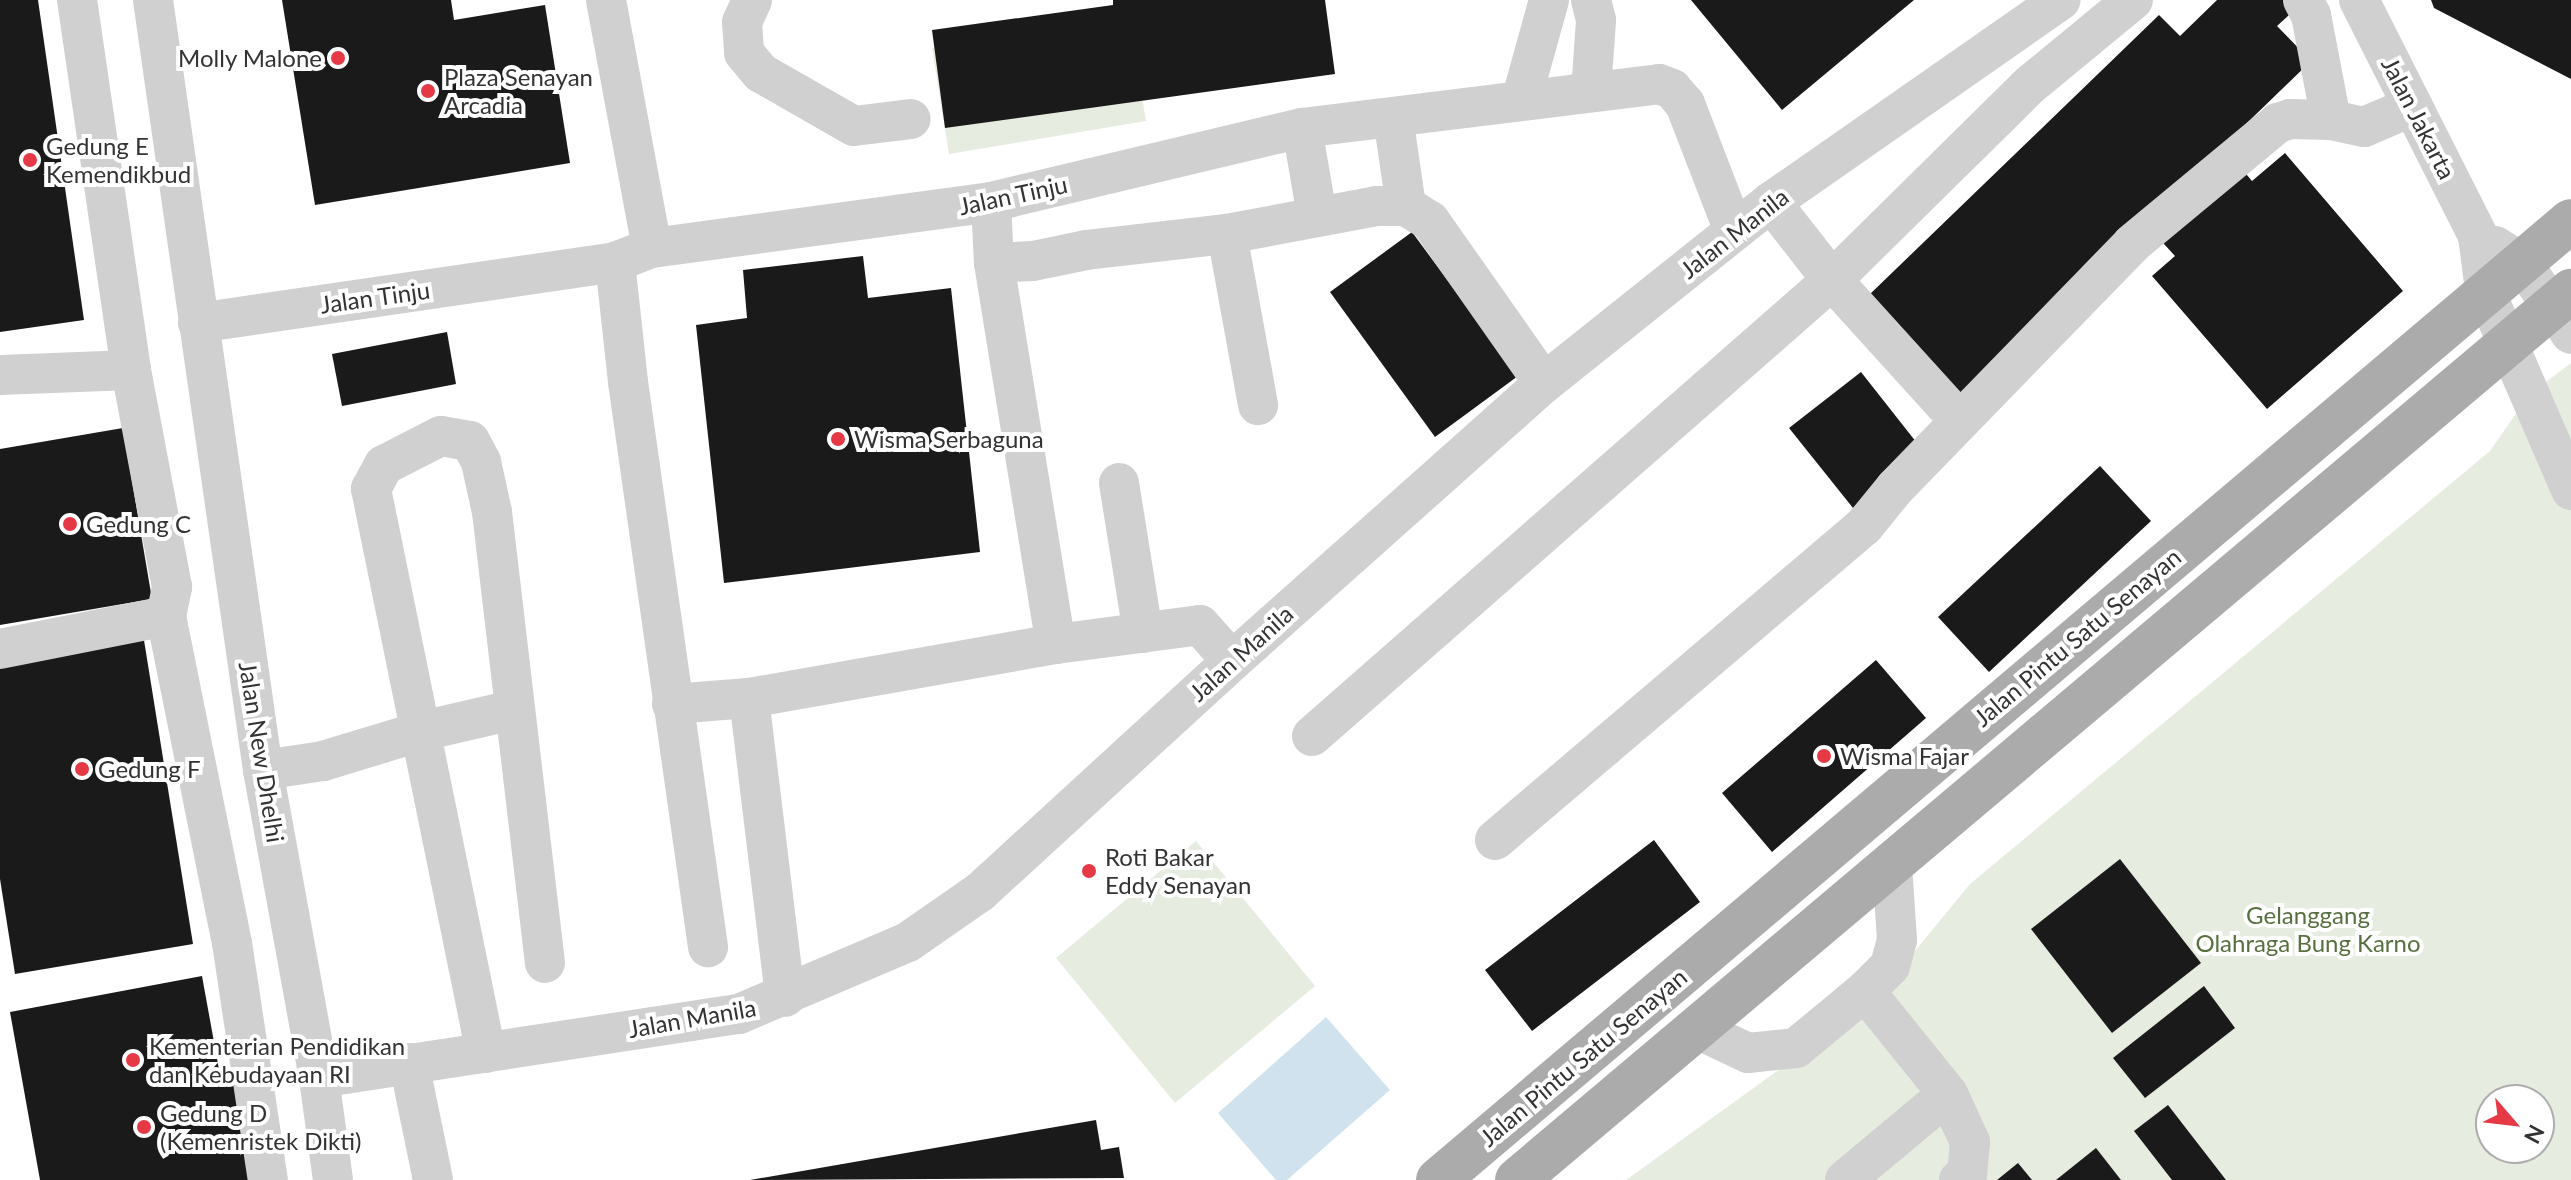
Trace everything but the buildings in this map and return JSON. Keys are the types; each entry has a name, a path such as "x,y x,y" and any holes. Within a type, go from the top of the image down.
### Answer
{"main road":[{"name":"Jalan Pintu Satu Senayan","path":"1438,1180 2571,221"},
{"path":"1517,1180 2508,344 2565,310"}],"street":[{"path":"77,0 131,370 172,587 166,616 232,943 268,1180"},
{"path":"606,0 652,248"},
{"path":"752,0 742,22 744,53 761,73 854,126 911,119"},
{"path":"1521,101 1549,0"},
{"path":"1591,0 1596,20 1591,92"},
{"name":"Jalan Manila","path":"319,1078 739,1014 908,942 980,892 1232,661 1544,383 1771,202 2061,0"},
{"path":"1312,736 1832,280 2031,84 2133,0"},
{"path":"2303,0 2311,15 2331,120"},
{"name":"Jalan Jakarta","path":"2359,0 2478,236 2485,291 2571,490"},
{"name":"Jalan New Dhelhi","path":"154,9 263,770 319,1078 333,1180"},
{"name":"Jalan Tinju","path":"198,323 615,262 652,248 991,202 1302,128 1659,84 1672,89 1685,104 1734,231"},
{"path":"1495,840 1864,526 1960,421 2132,244 2278,123 2290,119 2331,120 2364,127 2413,106"},
{"path":"1393,117 1406,206"},
{"path":"1302,128 1317,216"},
{"path":"991,202 994,263 1056,644"},
{"path":"1771,202 1832,280 1960,421"},
{"path":"994,263 1033,261 1086,250 1227,234 1317,216 1406,206 1430,221 1544,383"},
{"path":"1227,234 1258,405"},
{"path":"2478,236 2522,263 2565,310"},
{"path":"615,262 628,382 708,947"},
{"path":"0,375 131,370"},
{"path":"486,1053 371,489 384,465 441,436 470,441 481,462 492,512 545,963"},
{"path":"1119,483 1143,633"},
{"path":"0,649 166,616"},
{"path":"672,704 749,698 1056,644 1200,625 1232,661"},
{"path":"749,698 785,997"},
{"path":"263,770 323,761 422,731 513,710"},
{"path":"1697,1029 1748,1053 1796,1048 1865,991 1890,966 1897,940 1892,865"},
{"path":"1865,991 1948,1094 1970,1142 1967,1174 1959,1180"},
{"path":"409,1063 433,1180"},
{"path":"1845,1180 1948,1094"}],"green space":[{"path":"1128,14 1146,121 949,154 932,48"},
{"name":"Gelanggang Olahraga Bung Karno","path":"2571,363 2571,1180 1626,1180 1873,1002 1970,884 2490,451 2529,395"},
{"path":"1196,841 1315,986 1175,1103 1056,958"}],"water":[{"path":"1326,1017 1390,1090 1287,1180 1276,1180 1218,1113"}],"place":[{"name":"Molly Malone","path":"338,58"},
{"name":"Plaza Senayan Arcadia","path":"428,91"},
{"name":"Gedung E Kemendikbud","path":"30,160"},
{"name":"Wisma Serbaguna","path":"838,439"},
{"name":"Gedung C","path":"70,524"},
{"name":"Wisma Fajar","path":"1824,756"},
{"name":"Gedung F","path":"82,769"},
{"name":"Roti Bakar Eddy Senayan","path":"1089,871"},
{"name":"Kementerian Pendidikan dan Kebudayaan RI","path":"133,1060"},
{"name":"Gedung D (Kemenristek Dikti)","path":"144,1127"}]}
